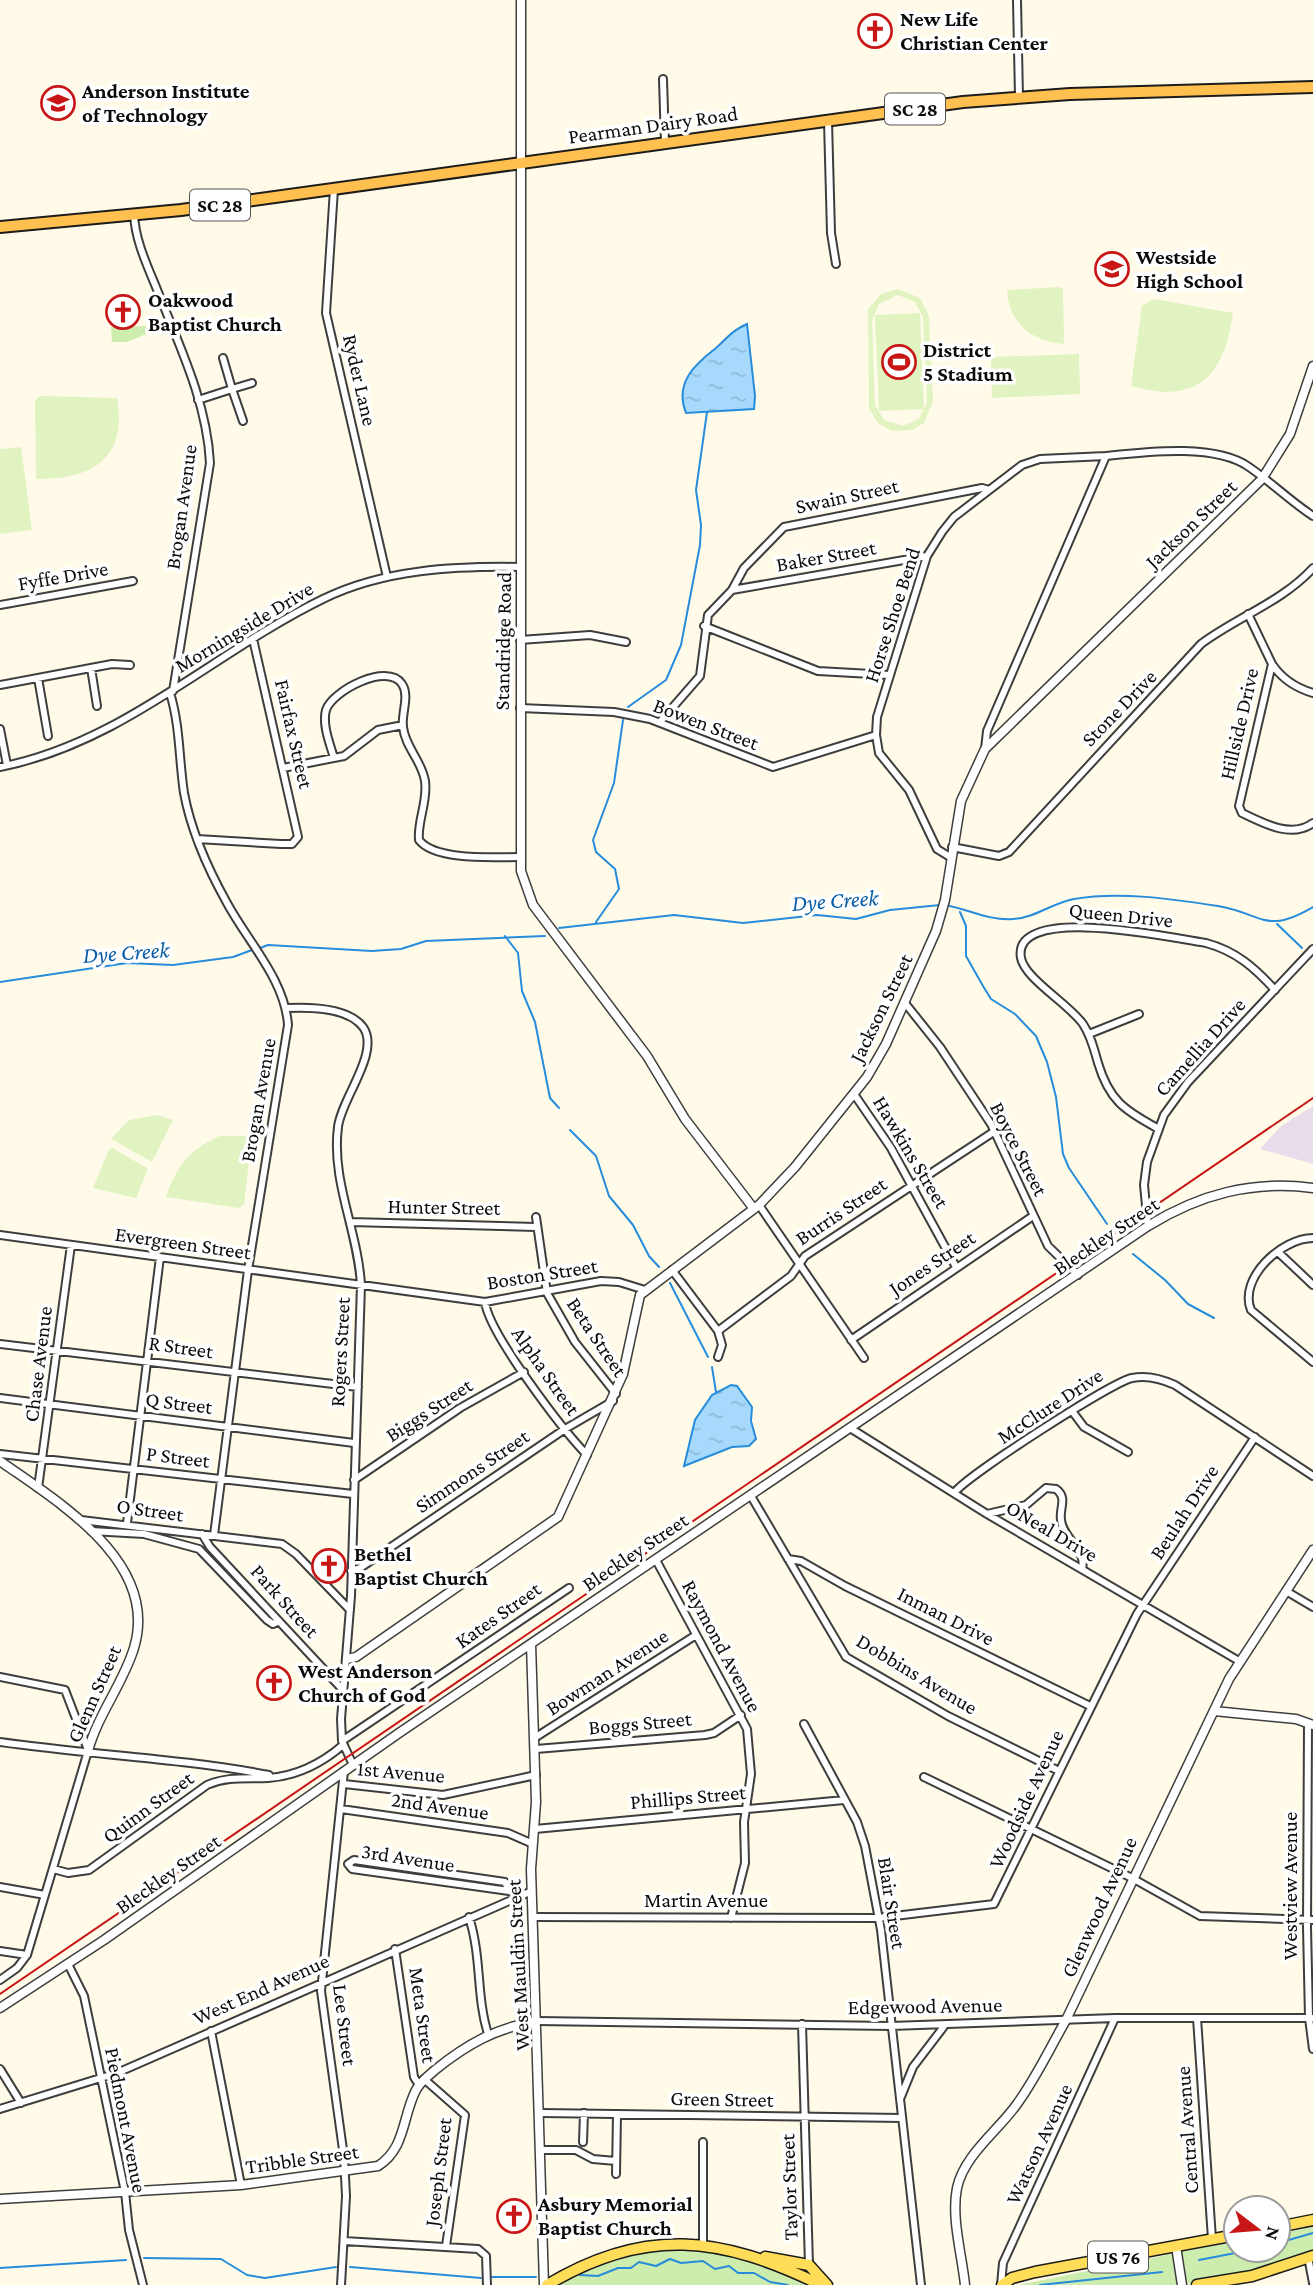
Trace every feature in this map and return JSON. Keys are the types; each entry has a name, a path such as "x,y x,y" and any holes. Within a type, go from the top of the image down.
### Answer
{"highway":[{"name":"Pearman Dairy Road","path":"0,227 134,214 334,189 1019,97 1313,87"}],"main road":[{"path":"1292,2224 1313,2220"},
{"name":"US 76","path":"1001,2285 1012,2277 1035,2272 1222,2237"},
{"path":"546,2285 589,2262 625,2249 666,2244 703,2246 809,2265 827,2285"},
{"path":"754,2256 821,2285"},
{"path":"1197,2285 1252,2276 1311,2256"}],"street":[{"name":"Standridge Road","path":"521,0 519,857 525,887 533,905 647,1056 685,1119 756,1207"},
{"path":"1017,0 1019,97"},
{"path":"663,79 665,143"},
{"path":"828,121 831,233 836,264"},
{"name":"Ryder Lane","path":"334,189 326,313 387,577"},
{"name":"Brogan Avenue","path":"134,214 145,259 209,435 209,463 171,692 184,795 197,839 226,901 275,981 287,1008 284,1064 248,1270 214,1535"},
{"path":"223,358 243,421"},
{"name":"Jackson Street","path":"645,1290 756,1207 795,1167 854,1094 878,1059 905,1003 941,916 961,801 985,749 1262,479 1290,434 1313,366"},
{"path":"198,400 252,383"},
{"path":"985,749 987,731 1106,456 1147,451 1222,456 1248,467 1313,516"},
{"name":"Horse Shoe Bend","path":"876,735 877,717 927,556 954,517 1034,460 1106,456"},
{"name":"Swain Street","path":"704,626 708,615 732,590 744,568 784,527 936,496 982,488 989,490"},
{"name":"Baker Street","path":"732,590 927,556"},
{"name":"Morningside Drive","path":"4,766 84,740 171,692 253,639 325,598 387,577 457,567 521,567"},
{"name":"Stone Drive","path":"952,847 999,856 1009,852 1202,644 1292,589 1313,568"},
{"name":"Fyffe Drive","path":"0,605 133,581"},
{"name":"Hillside Drive","path":"1248,614 1272,664 1239,806 1242,813 1274,828 1291,830 1313,823"},
{"path":"660,722 700,676 704,626 818,671 890,675"},
{"path":"520,640 590,635 626,642"},
{"name":"Fairfax Street","path":"197,839 292,844 298,837 253,639"},
{"path":"0,685 112,664 130,666"},
{"path":"1272,664 1280,674 1300,689 1313,693"},
{"path":"91,668 97,706"},
{"path":"334,758 324,720 332,699 372,677 383,674 402,683 405,692 403,725 408,743 420,761 425,781 418,834 423,846 457,855 519,857"},
{"path":"38,678 48,736"},
{"name":"Bowen Street","path":"520,708 614,712 660,722 773,767 876,735"},
{"path":"284,768 334,758 352,751 384,728 403,725"},
{"path":"0,729 4,766"},
{"path":"876,735 879,753 909,790 937,849 950,858"},
{"name":"Queen Drive","path":"1157,1128 1123,1108 1107,1089 1089,1034 1074,1012 1025,967 1021,950 1025,941 1042,930 1074,926 1206,943 1225,947 1275,990"},
{"name":"Camellia Drive","path":"1148,1226 1144,1185 1157,1128 1188,1082 1313,949"},
{"name":"Boyce Street","path":"905,1003 940,1047 995,1131 1048,1246 1078,1275"},
{"name":"Rogers Street","path":"287,1008 308,1007 352,1019 362,1026 368,1041 366,1057 338,1123 337,1170 351,1222 361,1285 350,1611 343,1690 342,1743 353,1765"},
{"path":"1089,1034 1139,1014"},
{"name":"Hawkins Street","path":"854,1094 912,1184 956,1267"},
{"name":"Burris Street","path":"718,1331 791,1276 798,1262 995,1131"},
{"name":"Bleckley Street","path":"0,2008 68,1964 344,1771 1148,1226 1185,1205 1232,1189 1277,1185 1313,1188"},
{"path":"756,1207 798,1262 864,1358"},
{"name":"Jones Street","path":"851,1339 1033,1216"},
{"name":"Beta Street","path":"536,1217 547,1293 575,1342 614,1397"},
{"name":"Hunter Street","path":"351,1222 537,1227"},
{"name":"Evergreen Street","path":"0,1235 361,1285"},
{"path":"1313,1238 1304,1238 1261,1267 1252,1281 1247,1301 1251,1310 1313,1362"},
{"name":"Chase Avenue","path":"38,1488 71,1245"},
{"path":"1279,1253 1313,1285"},
{"path":"127,1524 160,1257"},
{"path":"672,1270 709,1324 718,1331 722,1345 718,1357"},
{"name":"Boston Street","path":"361,1285 485,1302 547,1293 601,1281 619,1282 645,1290"},
{"path":"346,1659 356,1657 558,1517 614,1397 627,1360 637,1302 645,1290"},
{"name":"Alpha Street","path":"485,1302 494,1328 565,1429 587,1455"},
{"name":"R Street","path":"0,1344 358,1387"},
{"name":"Biggs Street","path":"354,1480 460,1408 524,1371"},
{"name":"McClure Drive","path":"955,1492 1072,1411 1116,1384 1133,1378 1149,1378 1175,1385 1313,1476"},
{"name":"Simmons Street","path":"351,1571 360,1568 614,1397"},
{"name":"Q Street","path":"0,1398 354,1443"},
{"path":"1072,1411 1084,1427 1128,1452"},
{"name":"ONeal Drive","path":"850,1428 988,1514 1239,1661"},
{"name":"Beulah Drive","path":"1143,1606 1255,1437"},
{"name":"P Street","path":"0,1454 353,1494"},
{"name":"Glenn Street","path":"0,1461 82,1520 92,1531 126,1575 138,1620 129,1663 94,1730 26,1955 17,1968 0,1980"},
{"path":"988,1514 1026,1505 1045,1488 1056,1489 1063,1498 1062,1525 1083,1558 1082,1569"},
{"name":"Dobbins Avenue","path":"751,1496 846,1657 948,1716 1059,1771"},
{"name":"O Street","path":"82,1520 270,1541 289,1547 350,1611"},
{"path":"92,1531 144,1534 199,1549 267,1620 273,1624 279,1621"},
{"name":"Park Street","path":"202,1534 343,1690"},
{"name":"Glenwood Avenue","path":"965,2285 957,2213 957,2190 961,2175 1016,2105 1066,2020 1132,1878 1239,1661 1313,1550"},
{"name":"Inman Drive","path":"788,1559 802,1560 845,1586 1090,1706"},
{"name":"Raymond Avenue","path":"656,1560 741,1714 751,1752 745,1863 731,1918"},
{"name":"Kates Street","path":"342,1743 569,1588"},
{"path":"1286,1591 1313,1607"},
{"name":"Woodside Avenue","path":"878,1918 994,1904 1090,1706 1143,1606"},
{"name":"Bowman Avenue","path":"536,1737 696,1635"},
{"name":"West Mauldin Street","path":"531,1644 536,1737 533,1891 546,2285"},
{"path":"0,1677 65,1690 88,1750"},
{"path":"1214,1711 1311,1724"},
{"name":"Boggs Street","path":"536,1749 705,1735 714,1733 741,1714"},
{"name":"Blair Street","path":"804,1724 861,1831 878,1918 921,2285"},
{"name":"Westview Avenue","path":"1311,1724 1310,1920 1313,2049"},
{"path":"0,1742 204,1764 279,1777"},
{"name":"Quinn Street","path":"53,1870 68,1873 89,1870 121,1849 196,1791 220,1779 279,1777 314,1766 342,1743"},
{"name":"Lee Street","path":"341,2285 344,2171 321,1981 344,1771"},
{"name":"1st Avenue","path":"344,1784 443,1795 536,1775"},
{"path":"925,1777 1029,1831 1132,1878 1206,1918 1310,1920"},
{"name":"Phillips Street","path":"535,1829 844,1800"},
{"name":"2nd Avenue","path":"341,1810 508,1833 533,1844"},
{"name":"3rd Avenue","path":"509,1891 505,1882 354,1860 348,1864 352,1869 509,1891 521,1895"},
{"path":"0,1887 45,1895"},
{"name":"West End Avenue","path":"0,2109 100,2079 533,1891"},
{"path":"469,1917 479,1953 482,2012 488,2034"},
{"name":"Martin Avenue","path":"534,1917 878,1918"},
{"name":"Meta Street","path":"395,1949 415,2077 422,2082"},
{"path":"0,1951 26,1955"},
{"name":"Piedmont Avenue","path":"68,1964 84,1996 125,2192 129,2230 143,2285"},
{"name":"Edgewood Avenue","path":"537,2021 891,2026 1115,2018 1311,2018"},
{"name":"Watson Avenue","path":"1001,2285 1003,2263 1115,2018"},
{"name":"Central Avenue","path":"1197,2018 1212,2239"},
{"path":"422,2082 450,2058 488,2034 537,2021"},
{"name":"Taylor Street","path":"802,2024 809,2265"},
{"name":"Blair Street","path":"900,2101 913,2067 945,2025"},
{"path":"211,2031 241,2185"},
{"path":"0,2069 21,2103"},
{"name":"Tribble Street","path":"0,2199 241,2185 378,2166 390,2158 399,2146 422,2082"},
{"name":"Joseph Street","path":"422,2082 465,2115 446,2246"},
{"name":"Green Street","path":"541,2113 902,2118"},
{"path":"583,2143 584,2113"},
{"path":"616,2174 617,2114"},
{"path":"703,2142 703,2246"},
{"path":"541,2150 576,2150 593,2160 616,2161"},
{"path":"344,2241 483,2250 487,2285"},
{"path":"1176,2246 1182,2285"},
{"path":"1311,2256 1313,2283"}],"shaded area":[{"path":"1313,1106 1313,1164 1260,1149 1281,1126"}],"green space":[{"path":"898,289 920,298 929,316 933,401 924,423 912,430 892,431 878,423 869,408 868,309 881,294","holes":["898,295 915,302 923,317 927,402 919,419 903,426 884,420 875,405 872,321 879,304"]},
{"path":"1063,289 1064,344 1042,339 1024,329 1012,312 1007,290"},
{"path":"1154,299 1233,313 1223,354 1204,380 1190,388 1154,391 1131,386 1142,306"},
{"name":"District 5 Stadium","path":"920,313 924,409 879,411 875,315"},
{"path":"146,326 146,334 127,342 112,342 111,327"},
{"path":"1079,354 1080,394 992,398 991,357"},
{"path":"40,396 117,398 117,437 101,462 73,475 36,479 35,401"},
{"path":"21,447 32,530 0,534 0,449"},
{"path":"157,1115 173,1120 152,1162 111,1139 129,1120"},
{"path":"220,1136 252,1136 244,1204 239,1208 166,1197 175,1176 192,1153"},
{"path":"113,1148 148,1169 136,1198 93,1188 109,1149"},
{"path":"1313,2227 1313,2251 1292,2259 1292,2231"},
{"path":"1222,2244 1222,2264 1277,2264 1250,2274 1179,2285 1018,2285"},
{"path":"657,2248 696,2251 753,2262 807,2285 558,2285 618,2258"}],"water":[{"path":"747,324 754,409 686,413 683,392 689,375 730,334"},
{"path":"731,1385 737,1386 752,1407 751,1421 756,1439 749,1446 732,1447 684,1466 695,1420 712,1395"}],"waterway":[{"path":"628,707 666,680 681,645 700,545 701,525 696,490 707,412"},
{"path":"596,922 619,889 615,869 596,852 593,840 614,783 623,720"},
{"name":"Dye Creek","path":"945,905 987,917 1013,919 1029,916 1074,899 1127,896 1218,906 1274,921 1284,920 1313,907"},
{"name":"Dye Creek","path":"559,928 674,915 743,923 817,915 856,919 890,910 940,905"},
{"path":"960,912 966,926 966,956 983,986 991,999 1015,1014 1036,1036 1047,1062 1056,1097 1063,1154 1069,1168 1107,1224"},
{"path":"1277,924 1302,948"},
{"path":"505,936 518,953 522,991 535,1022 550,1098 559,1108"},
{"name":"Dye Creek","path":"260,948 268,945 372,951 401,949 426,941 545,936"},
{"name":"Dye Creek","path":"0,982 127,963 173,965 233,957 252,950"},
{"path":"570,1130 596,1156 609,1196 633,1225 649,1256 659,1267"},
{"path":"1133,1254 1165,1280 1188,1304 1214,1318"},
{"path":"670,1283 708,1357"},
{"path":"712,1367 716,1392"},
{"path":"1292,2239 1313,2233"},
{"path":"1199,2260 1222,2256"},
{"path":"144,2258 221,2259 247,2275 265,2278 336,2267"},
{"path":"580,2275 598,2276 618,2268 631,2268 639,2262 656,2266 670,2259 681,2263 703,2261 715,2269 729,2266 738,2273 754,2273 770,2282 788,2285"},
{"path":"0,2268 126,2260"},
{"path":"350,2267 481,2278"},
{"path":"1040,2285 1162,2272"},
{"path":"492,2277 536,2277"}],"railway":[{"path":"0,1994 1313,1098"}],"place":[{"name":"New Life Christian Center","path":"875,31"},
{"name":"Anderson Institute of Technology","path":"58,103"},
{"name":"Westside High School","path":"1112,269"},
{"name":"Oakwood Baptist Church","path":"123,312"},
{"name":"District 5 Stadium","path":"899,362"},
{"name":"Bethel Baptist Church","path":"329,1566"},
{"name":"West Anderson Church of God","path":"274,1683"},
{"name":"Asbury Memorial Baptist Church","path":"514,2216"}]}
